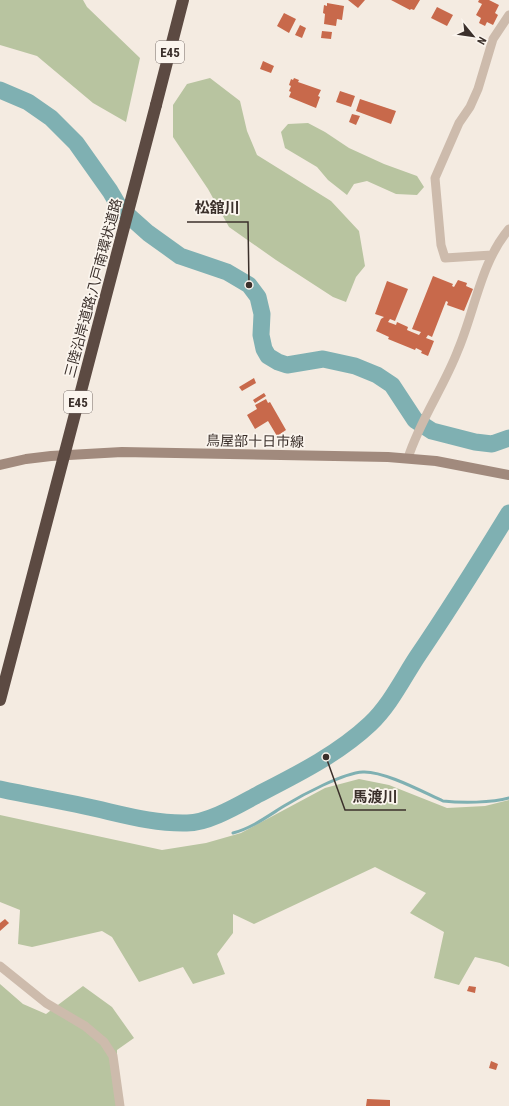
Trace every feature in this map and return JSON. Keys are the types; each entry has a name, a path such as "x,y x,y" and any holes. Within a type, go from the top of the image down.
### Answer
{"highway":[{"name":"三陸沿岸道路;八戸南環状道路","path":"0,700 184,0"}],"main road":[{"name":"鳥屋部十日市線","path":"0,465 26,459 51,456 122,452 408,458 436,461 509,475"}],"street":[{"path":"492,255 445,258 441,244 435,178 458,123 470,107 478,89 493,38 509,15"},
{"path":"408,458 416,433 458,350 482,279 492,255 501,238 509,229"},
{"path":"0,966 46,1003 85,1026 104,1042 113,1056 120,1106"}],"green space":[{"path":"0,0 83,0 87,7 140,58 126,122 93,103 37,56 0,45"},
{"path":"210,78 240,101 247,131 257,155 331,201 359,231 365,266 356,277 346,302 333,297 229,227 208,189 173,137 173,105 187,84"},
{"path":"308,123 349,148 384,164 417,176 424,187 417,195 396,194 367,181 354,184 347,195 328,180 317,167 285,148 281,132 288,124"},
{"path":"359,779 389,785 447,808 485,806 509,800 509,967 500,963 475,957 459,985 434,978 444,932 410,913 426,893 375,867 254,924 233,914 233,933 217,954 225,974 193,984 183,967 139,982 112,937 102,931 32,947 18,944 20,910 0,902 0,815 162,850 206,843 241,833 325,788"},
{"path":"0,984 23,1004 46,1014 83,986 112,1007 134,1038 117,1050 117,1106 0,1106"}],"building":[{"path":"348,0 365,0 358,8"},
{"path":"391,0 420,0 414,10 410,10"},
{"path":"479,0 489,0 499,5 495,13 498,15 493,25 487,22 485,26 479,23 481,18 476,15 482,4 478,2"},
{"path":"327,3 344,6 342,20 337,19 336,26 324,24 324,5 327,6"},
{"path":"437,7 453,15 447,26 431,18"},
{"path":"284,13 296,19 289,33 277,26"},
{"path":"300,25 306,28 302,38 295,35"},
{"path":"322,31 332,32 331,39 321,38"},
{"path":"263,61 274,66 271,73 260,69"},
{"path":"294,78 299,80 298,82 321,90 318,96 320,97 316,108 289,97 291,86 289,85 291,79 293,80"},
{"path":"340,91 355,96 351,107 336,102"},
{"path":"360,99 396,111 391,124 356,111"},
{"path":"352,114 360,116 356,125 349,122"},
{"path":"433,276 453,284 452,286 454,287 458,280 467,283 466,286 473,289 464,311 447,305 448,302 446,301 432,337 428,335 426,338 434,341 428,356 421,353 422,351 416,348 415,350 388,339 389,337 376,331 381,319 384,317 375,314 387,281 408,289 395,321 390,319 388,322 396,325 397,322 408,327 407,330 419,335 421,332 412,329"},
{"path":"254,378 256,383 242,391 239,387"},
{"path":"264,393 266,396 255,403 253,400"},
{"path":"266,399 268,403 270,402 286,430 277,436 268,421 255,429 247,415 257,409 255,405"},
{"path":"5,919 9,923 0,931 0,923"},
{"path":"469,986 476,987 475,993 467,991"},
{"path":"491,1061 498,1064 496,1070 489,1068"},
{"path":"367,1099 390,1100 390,1106 366,1106"}],"waterway":[{"path":"0,90 28,102 51,118 76,143 110,191 120,208 148,233 180,256 227,272 249,285 258,297 262,314 261,335 264,349 268,356 287,365 323,359 355,366 377,375 392,385 415,420 432,431 475,442 492,444 509,438"},
{"path":"0,789 135,818 161,822 187,823 205,820 224,812 303,771 345,745 370,724 384,709 509,513"},
{"path":"233,833 253,825 292,801 323,785 355,773 372,773 392,778 443,801 476,802 509,798"}],"place":[{"name":"松舘川","path":"249,285"},
{"name":"馬渡川","path":"326,757"}]}
